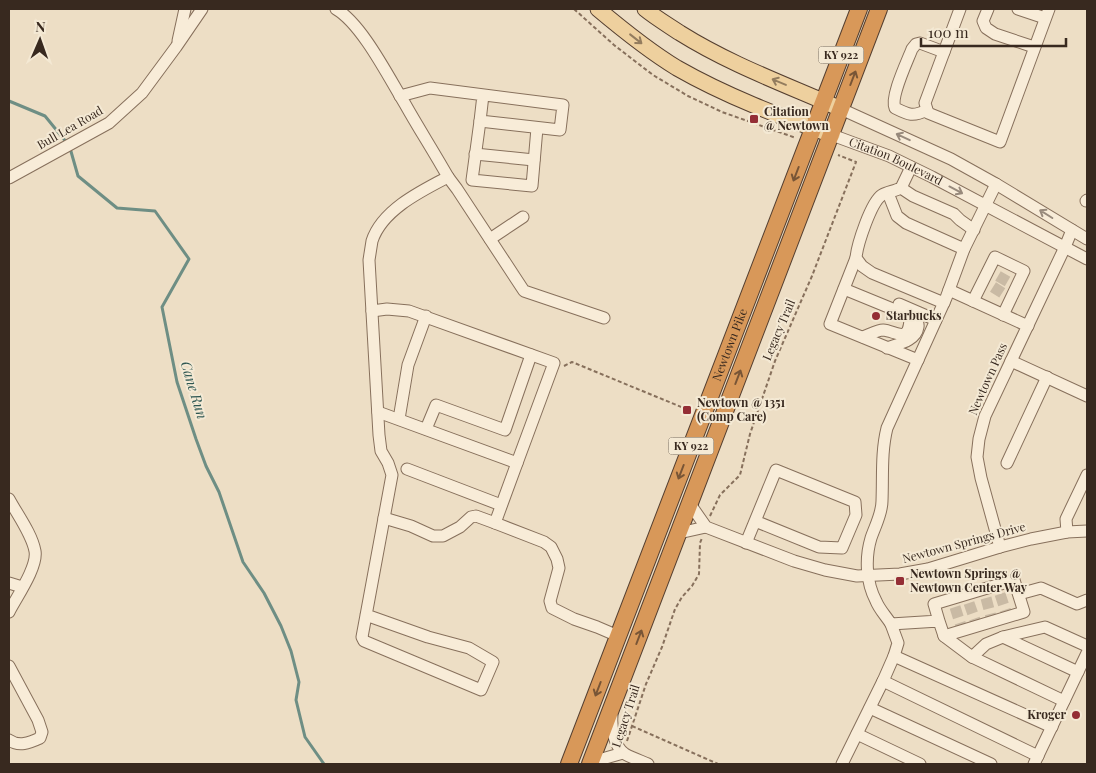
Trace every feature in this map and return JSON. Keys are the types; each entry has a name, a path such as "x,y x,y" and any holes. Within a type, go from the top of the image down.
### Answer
{"highway":[{"name":"Newtown Pike","path":"569,764 859,9"},
{"name":"Newtown Pike","path":"590,764 879,9"},
{"path":"615,699 615,672 623,649 618,636"}],"main road":[{"name":"Citation Boulevard","path":"598,9 647,48 677,68 714,88 758,107 832,134"},
{"name":"Citation Boulevard","path":"645,9 654,17 704,48 747,69 842,108"}],"street":[{"name":"Bull Lea Road","path":"176,47 185,9"},
{"name":"Bull Lea Road","path":"9,178 109,124 142,93 202,9"},
{"path":"336,9 342,12 356,27 378,59 448,176 524,291 604,318"},
{"path":"960,9 925,103 927,110 928,113 1000,142 1047,13 1018,9"},
{"path":"988,9 983,21 986,28 995,34 1034,48"},
{"path":"927,110 917,115 908,114 895,108 892,103 896,89 916,44 920,43 944,52"},
{"path":"400,96 430,88 562,105 560,130 480,121"},
{"path":"472,180 483,95"},
{"name":"Citation Boulevard","path":"842,108 951,159 1087,239"},
{"path":"457,189 472,180 532,186 537,128"},
{"name":"Citation Boulevard","path":"832,134 911,167 1087,259"},
{"path":"475,154 534,160"},
{"path":"911,167 901,188 882,195 873,207 857,247 856,258 830,324 918,360"},
{"path":"366,615 428,637 469,648 493,662 481,690 364,640 362,637 366,615 392,475 381,451 378,435 369,260 372,240 386,217 401,205 448,176"},
{"path":"847,763 857,734 883,682 898,643 891,624 875,601 867,575 869,544 880,515 882,503 884,439 887,428 944,303 964,249 996,184"},
{"path":"901,188 913,196 954,214 974,230"},
{"path":"888,193 897,216 906,223 964,249"},
{"path":"490,240 523,216"},
{"name":"Newtown Pass","path":"1000,547 981,478 977,457 979,439 985,416 1072,230"},
{"path":"973,301 988,284 993,273 995,257 1024,271 1009,297 1003,315"},
{"path":"856,258 862,266 872,273 944,303"},
{"path":"846,285 936,320"},
{"path":"846,285 905,314 910,320 910,327 903,334 898,335 881,330 863,337"},
{"path":"949,290 1028,326"},
{"path":"372,311 387,309 409,311 554,364 495,522"},
{"path":"887,348 908,341 916,332 918,327 917,321 910,309"},
{"path":"399,420 408,365 426,316"},
{"path":"426,429 436,405 505,430 531,355"},
{"path":"1011,361 1087,396"},
{"path":"1007,464 1047,377"},
{"path":"378,412 517,462"},
{"path":"407,469 501,506"},
{"path":"746,543 755,521 776,470 855,502 856,515 842,548 819,547 755,521"},
{"path":"1067,532 1066,519 1087,475"},
{"path":"9,498 30,536 35,553 32,569 9,612"},
{"path":"679,534 706,527 690,504"},
{"path":"384,518 411,526 433,536 443,536 460,528 471,517 476,516 544,542 551,548 557,558 559,568 550,601 552,608 574,619 618,636"},
{"name":"Newtown Springs Drive","path":"706,527 794,561 825,570 857,576 900,574 928,569 1000,547 1067,532 1087,530"},
{"path":"944,636 962,628 1007,614 1024,612 1014,580 999,590 953,603 934,604 944,636 972,657 1064,701"},
{"path":"9,583 22,587"},
{"path":"1019,594 1041,588 1077,604 1087,600"},
{"path":"891,624 939,621"},
{"path":"972,657 986,644 1003,637 1045,627 1087,646"},
{"path":"1003,637 1078,672"},
{"path":"883,682 1036,760 1087,652"},
{"path":"894,656 1052,727"},
{"path":"9,666 38,720 42,732 40,738 28,743 14,744 9,740"},
{"path":"615,699 611,726 616,743 623,753 648,764"},
{"path":"870,708 991,764"},
{"path":"857,734 920,764"},
{"path":"595,764 602,759 623,753"}],"path":[{"name":"Legacy Trail","path":"623,753 646,684 675,608 699,574 700,543 706,527 720,495 740,475 750,434 775,361 812,276 856,162 837,155"},
{"path":"554,364 564,366 572,362 694,412"},
{"path":"632,726 718,764"}],"waterway":[{"name":"Cane Run","path":"9,101 45,116 67,143"},
{"name":"Cane Run","path":"70,148 78,176 117,208 155,211 189,259 162,307 177,382 196,439 206,466 219,492 243,562 264,593 291,651 299,682 296,700 305,737 324,764"}],"tunnel":[{"path":"998,276 1012,284"},
{"path":"993,287 1007,296"},
{"path":"1000,594 1006,612"},
{"path":"986,598 991,617"},
{"path":"969,603 976,623"},
{"path":"955,607 961,626"}],"place":[{"name":"Citation @ Newtown","path":"754,119"},
{"name":"Starbucks","path":"876,316"},
{"name":"Newtown @ 1351 (Comp Care)","path":"687,410"},
{"name":"Newtown Springs @ Newtown Center Way","path":"900,581"},
{"name":"Kroger","path":"1076,715"}]}
